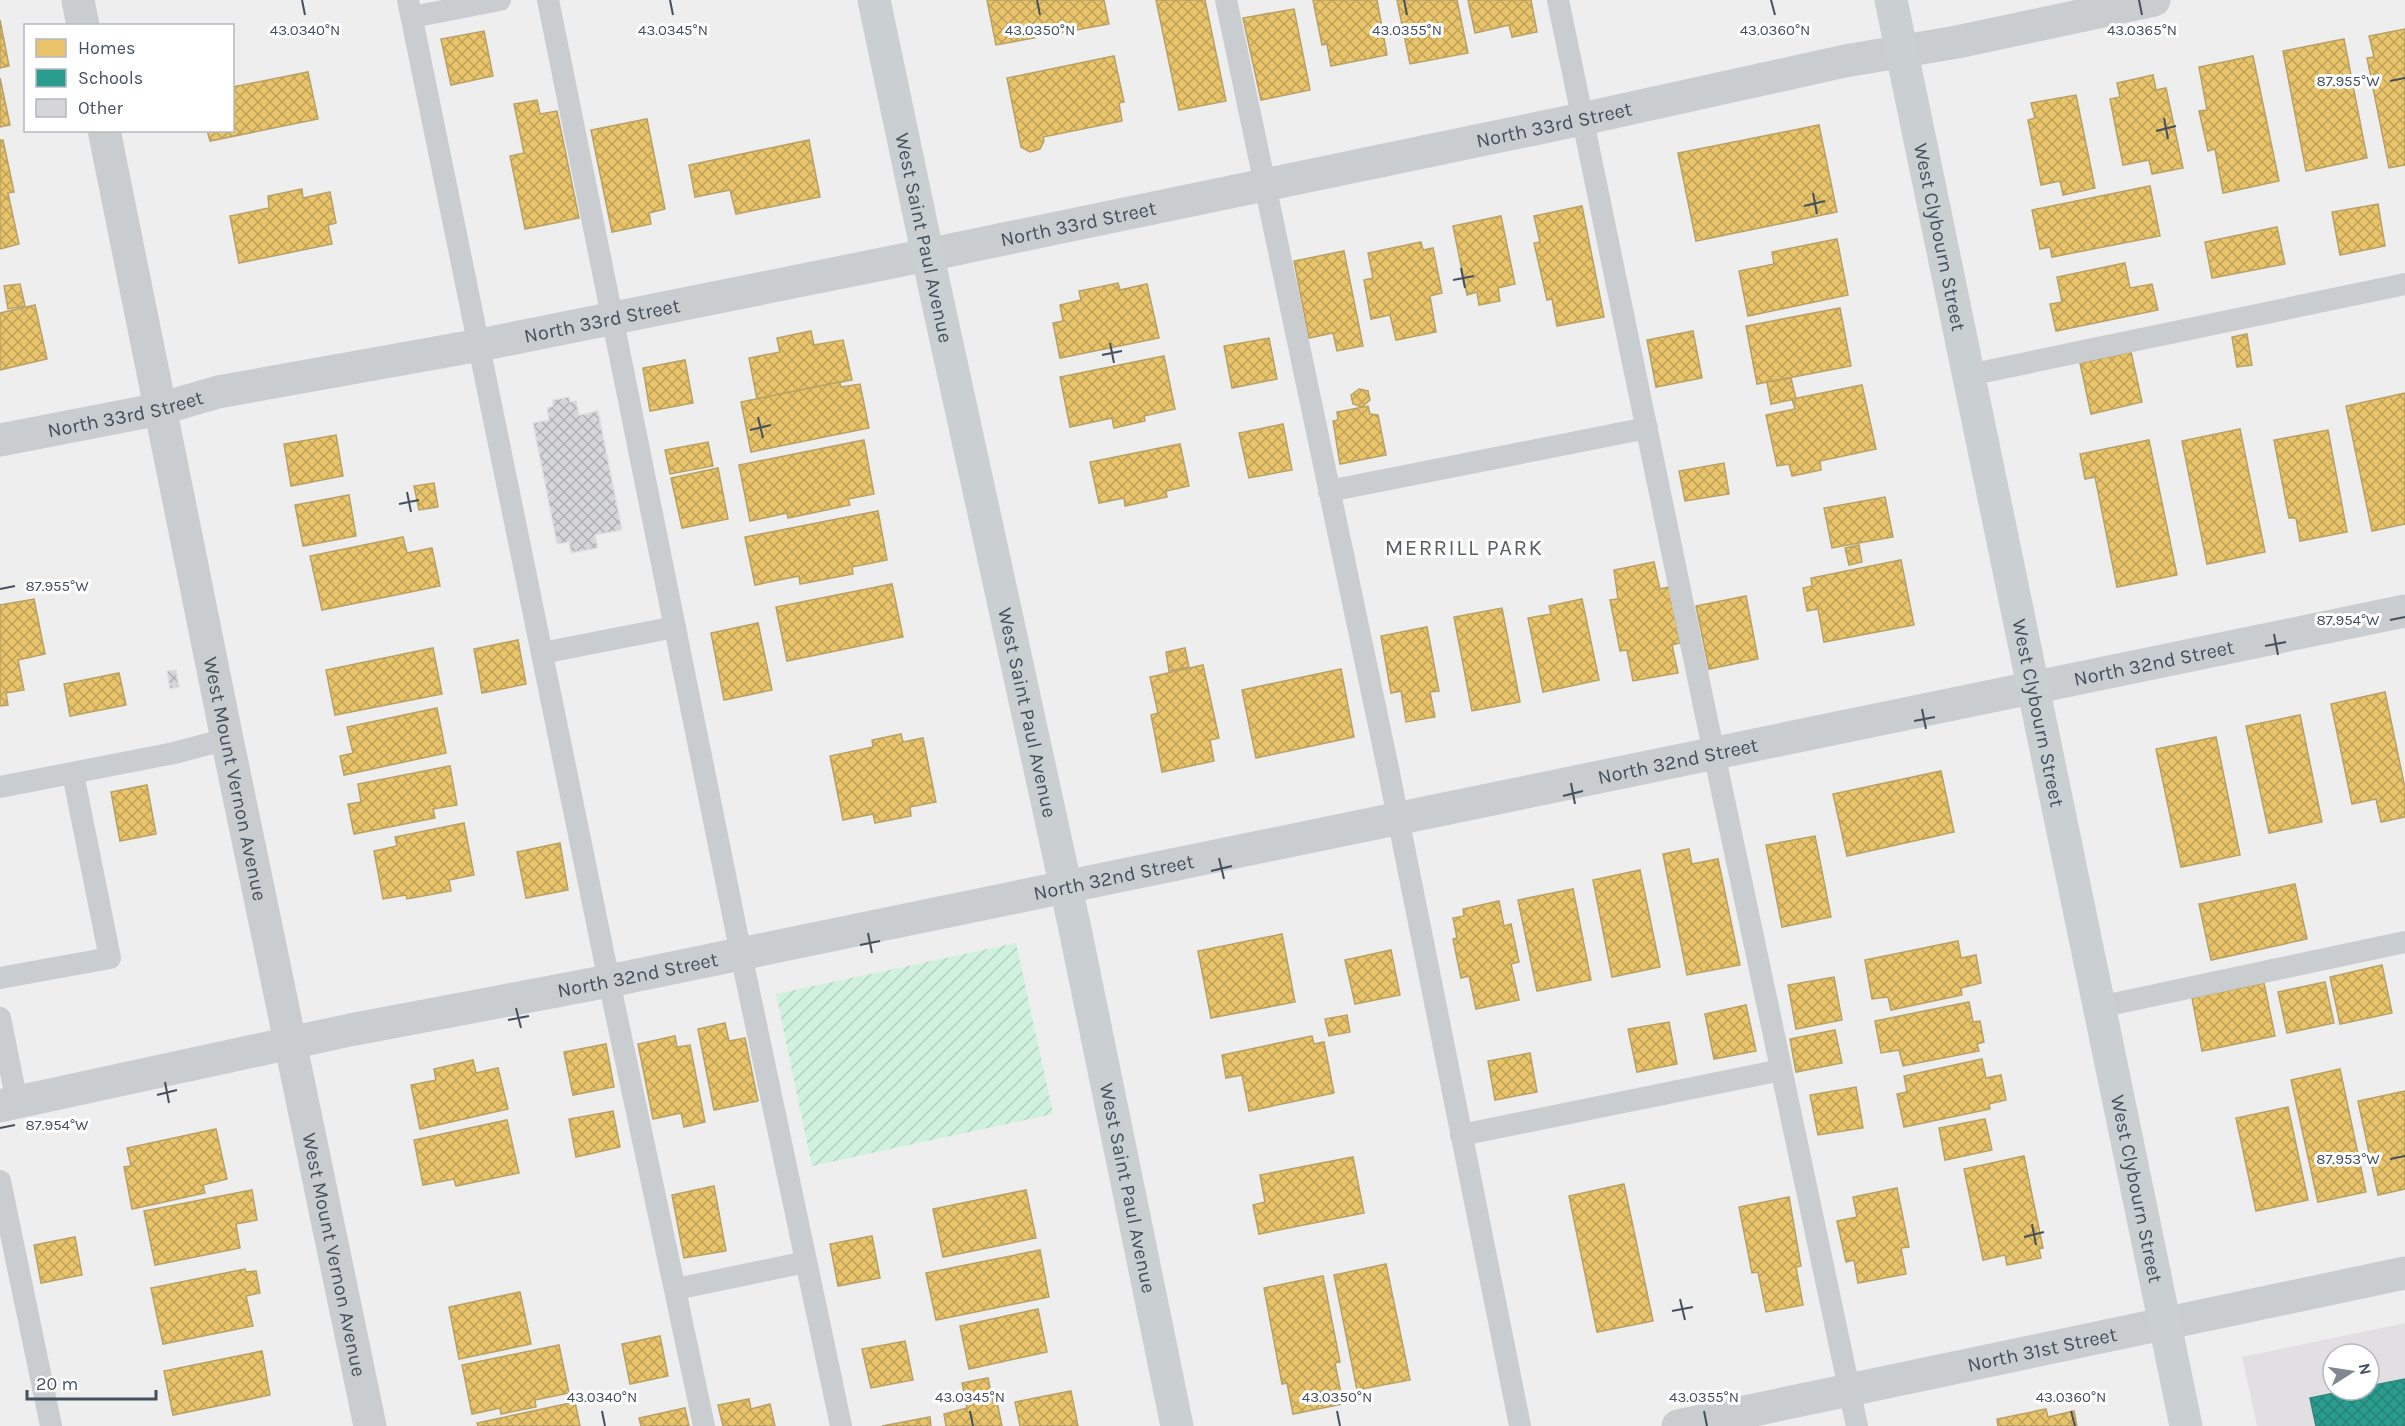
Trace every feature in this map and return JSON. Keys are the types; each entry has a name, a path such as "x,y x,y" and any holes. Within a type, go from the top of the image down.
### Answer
{"street":[{"path":"78,0 83,24"},
{"name":"West Saint Paul Avenue","path":"874,0 927,255 1066,887 1177,1426"},
{"name":"West Clybourn Street","path":"1890,0 2186,1426"},
{"name":"North 33rd Street","path":"0,440 160,409 218,392 480,345 927,255 1582,119 1845,61 2154,0"},
{"name":"West Mount Vernon Avenue","path":"104,132 226,739 370,1426"},
{"name":"North 32nd Street","path":"9,1104 290,1044 741,954 2405,611"},
{"name":"North 31st Street","path":"1678,1426 2405,1273"}],"lane":[{"path":"500,0 410,8 609,981 704,1426"},
{"path":"548,0 741,954 841,1426"},
{"path":"1226,0 1398,819 1520,1426"},
{"path":"1558,0 1714,754 1857,1426"},
{"path":"1969,375 2405,284"},
{"path":"1329,491 1647,428"},
{"path":"543,653 675,627"},
{"path":"0,787 73,774 226,739"},
{"path":"0,978 110,958 73,774"},
{"path":"2099,1007 2405,942"},
{"path":"0,1018 9,1104"},
{"path":"1461,1135 1782,1070"},
{"path":"0,1181 47,1425"},
{"path":"675,1289 806,1262"}],"shaded area":[{"path":"2405,1323 2405,1426 2257,1426 2242,1357"}],"green space":[{"path":"1016,943 1053,1114 812,1166 776,994"}],"building: Homes":[{"path":"987,0 1104,0 1109,24 996,45"},
{"path":"1156,0 1205,0 1226,101 1179,110"},
{"path":"1313,0 1377,0 1387,55 1331,66 1327,44 1322,45"},
{"path":"1397,0 1457,0 1468,53 1410,64"},
{"path":"1468,0 1531,0 1537,32 1512,37 1509,25 1475,33"},
{"path":"1294,9 1310,90 1261,100 1243,18"},
{"path":"0,20 9,66 0,68"},
{"path":"2405,29 2405,165 2389,168 2367,58 2374,57 2369,36"},
{"path":"484,31 493,76 451,85 441,39"},
{"path":"2344,39 2367,158 2306,171 2283,51"},
{"path":"1114,56 1124,102 1119,103 1122,121 1043,137 1044,141 1040,149 1030,152 1021,147 1007,78"},
{"path":"2253,56 2279,181 2223,193 2215,149 2208,151 2199,111 2207,110 2199,67"},
{"path":"308,72 318,119 210,141 208,132 234,132 234,87"},
{"path":"2153,75 2156,90 2166,88 2183,168 2152,174 2149,160 2123,165 2110,99 2120,97 2117,83"},
{"path":"0,78 10,125 0,127"},
{"path":"2076,95 2095,188 2063,195 2060,181 2041,185 2028,120 2035,118 2031,103"},
{"path":"537,100 540,114 557,111 579,218 525,229 510,156 524,153 514,104"},
{"path":"647,119 665,209 649,213 651,224 612,232 591,130"},
{"path":"1819,125 1837,212 1696,241 1678,153"},
{"path":"0,140 3,140 14,192 8,193 19,244 0,249"},
{"path":"809,140 820,197 736,214 730,190 695,197 689,165"},
{"path":"2150,186 2160,236 2052,257 2050,247 2040,249 2032,210"},
{"path":"302,189 303,198 330,192 336,223 328,225 332,244 239,263 230,216 269,208 268,196"},
{"path":"2378,204 2385,246 2340,255 2332,212"},
{"path":"1582,206 1604,317 1557,326 1552,299 1547,300 1534,243 1540,242 1534,216"},
{"path":"1501,216 1515,284 1498,288 1500,301 1479,305 1477,292 1467,295 1453,226"},
{"path":"2277,227 2285,264 2212,278 2205,242"},
{"path":"1837,239 1848,295 1748,316 1739,271 1774,264 1772,252"},
{"path":"1421,242 1423,250 1433,248 1442,293 1430,296 1436,332 1396,340 1390,315 1371,319 1364,280 1373,278 1368,253"},
{"path":"1344,251 1363,346 1337,351 1333,333 1309,338 1294,261"},
{"path":"2125,263 2130,288 2152,284 2158,310 2056,331 2050,304 2062,302 2057,277"},
{"path":"1118,283 1120,290 1147,284 1159,338 1060,358 1053,323 1063,321 1060,305 1081,300 1079,291"},
{"path":"20,284 25,306 8,309 4,286"},
{"path":"35,305 47,359 0,370 0,313"},
{"path":"1840,308 1851,366 1757,384 1746,326"},
{"path":"811,331 814,345 843,340 852,380 757,399 749,358 780,352 777,338"},
{"path":"1693,331 1702,378 1656,387 1647,340"},
{"path":"2247,334 2252,365 2237,367 2232,337"},
{"path":"1269,338 1277,379 1232,388 1224,346"},
{"path":"2131,352 2142,402 2091,414 2080,363"},
{"path":"1164,356 1175,409 1144,416 1145,421 1114,428 1112,418 1070,427 1060,377"},
{"path":"685,360 693,403 650,411 643,368"},
{"path":"1791,378 1796,399 1771,404 1767,382"},
{"path":"840,382 841,387 860,384 869,428 751,452 741,402"},
{"path":"1862,385 1876,449 1820,461 1821,470 1792,476 1789,464 1777,466 1766,415 1795,409 1792,399"},
{"path":"1359,389 1368,391 1370,400 1362,407 1353,404 1351,395"},
{"path":"2405,393 2405,524 2372,531 2346,406"},
{"path":"1368,406 1370,414 1378,415 1386,455 1340,464 1333,421 1338,420 1337,412"},
{"path":"1283,424 1292,470 1249,478 1239,433"},
{"path":"2240,429 2265,552 2207,564 2182,441"},
{"path":"2328,430 2347,532 2300,541 2296,518 2289,518 2274,440"},
{"path":"336,435 343,476 291,486 284,444"},
{"path":"864,440 874,494 848,499 850,505 788,518 787,513 750,521 739,465"},
{"path":"2149,440 2177,575 2117,587 2095,477 2085,479 2080,454"},
{"path":"708,442 713,466 670,474 665,450"},
{"path":"1180,444 1189,486 1166,491 1167,497 1125,506 1124,498 1099,503 1090,462"},
{"path":"1724,463 1729,494 1685,501 1679,471"},
{"path":"718,468 728,519 682,528 671,478"},
{"path":"434,483 438,507 419,510 414,486"},
{"path":"349,495 356,536 303,546 295,505"},
{"path":"1885,497 1893,537 1832,548 1824,508"},
{"path":"878,511 887,560 852,567 853,574 800,584 799,576 755,585 745,537"},
{"path":"403,537 407,553 432,548 440,586 322,610 310,556"},
{"path":"1859,545 1862,562 1849,565 1845,548"},
{"path":"1901,560 1914,625 1824,642 1818,609 1807,611 1803,588 1812,586 1811,578"},
{"path":"1654,562 1660,589 1669,587 1680,643 1672,645 1678,673 1633,681 1627,650 1620,651 1610,600 1618,599 1614,570"},
{"path":"892,584 903,637 787,661 776,607"},
{"path":"1746,596 1758,659 1709,669 1696,606"},
{"path":"34,599 45,654 18,660 24,690 6,693 8,705 0,706 0,605"},
{"path":"1582,599 1599,680 1543,692 1528,618 1551,614 1549,606"},
{"path":"1502,608 1520,702 1472,711 1454,617"},
{"path":"758,623 772,690 724,700 711,633"},
{"path":"1427,627 1439,691 1430,692 1435,717 1406,722 1401,691 1391,693 1381,636"},
{"path":"518,640 526,684 482,693 474,649"},
{"path":"433,648 442,694 335,715 326,670"},
{"path":"1185,648 1189,667 1169,671 1166,652"},
{"path":"1203,665 1219,738 1210,740 1214,761 1162,772 1151,715 1158,713 1150,677"},
{"path":"1341,669 1354,737 1256,758 1242,690"},
{"path":"119,673 126,705 70,716 64,684"},
{"path":"2385,692 2405,788 2405,817 2381,822 2376,799 2352,804 2331,704"},
{"path":"437,708 446,753 344,775 340,756 353,753 347,727"},
{"path":"2300,715 2322,822 2269,833 2246,726"},
{"path":"901,734 903,742 923,738 936,802 910,807 911,816 875,823 873,814 843,820 830,756 873,747 872,740"},
{"path":"2216,737 2240,855 2181,867 2156,749"},
{"path":"450,766 457,805 433,809 435,818 354,834 348,804 361,802 358,784"},
{"path":"1941,771 1954,832 1847,856 1833,794"},
{"path":"147,785 156,834 120,841 111,792"},
{"path":"464,823 474,875 449,880 451,891 407,899 406,895 383,899 374,851 397,846 395,837"},
{"path":"1815,836 1831,917 1782,927 1766,845"},
{"path":"560,843 568,890 526,898 517,852"},
{"path":"1689,849 1692,864 1718,859 1740,965 1687,975 1663,854"},
{"path":"1640,870 1660,967 1612,977 1593,880"},
{"path":"2295,884 2307,939 2211,960 2199,904"},
{"path":"1573,889 1591,980 1537,991 1518,900"},
{"path":"1499,901 1504,926 1511,924 1519,962 1511,964 1519,1000 1476,1009 1469,976 1461,978 1453,939 1457,938 1453,918 1464,916 1463,909"},
{"path":"1282,934 1295,1002 1211,1018 1198,951"},
{"path":"1958,941 1961,958 1976,955 1981,983 1961,988 1962,995 1891,1010 1888,997 1872,999 1865,960"},
{"path":"1391,950 1400,995 1355,1004 1345,960"},
{"path":"2382,965 2392,1013 2340,1024 2330,977"},
{"path":"1834,977 1842,1020 1796,1029 1788,985"},
{"path":"2325,982 2334,1023 2287,1033 2278,992"},
{"path":"2264,983 2275,1036 2202,1051 2192,998"},
{"path":"1969,1002 1973,1022 1980,1021 1984,1042 1977,1044 1979,1051 1903,1066 1899,1050 1881,1053 1875,1021"},
{"path":"1746,1005 1756,1051 1714,1059 1705,1014"},
{"path":"1347,1015 1350,1032 1329,1036 1325,1019"},
{"path":"1669,1022 1677,1064 1637,1072 1628,1029"},
{"path":"725,1023 729,1041 745,1038 758,1101 714,1110 698,1029"},
{"path":"1835,1030 1842,1063 1796,1072 1790,1039"},
{"path":"675,1036 677,1047 690,1045 705,1122 684,1127 681,1113 653,1119 638,1044"},
{"path":"1312,1036 1314,1044 1324,1042 1334,1093 1249,1111 1242,1075 1226,1078 1222,1055"},
{"path":"606,1044 614,1087 573,1095 564,1052"},
{"path":"1530,1053 1537,1092 1495,1100 1488,1061"},
{"path":"1982,1059 1986,1078 2001,1075 2006,1100 1989,1104 1990,1109 1904,1127 1897,1094 1907,1092 1904,1076"},
{"path":"473,1060 476,1073 498,1068 508,1109 420,1129 411,1085 436,1080 434,1069"},
{"path":"2340,1069 2366,1192 2318,1202 2291,1080"},
{"path":"1856,1087 1863,1128 1818,1135 1810,1095"},
{"path":"2405,1091 2405,1189 2378,1195 2358,1101"},
{"path":"2288,1107 2308,1200 2256,1211 2236,1118"},
{"path":"613,1111 620,1147 576,1157 569,1119"},
{"path":"1985,1119 1992,1150 1945,1160 1939,1128"},
{"path":"507,1120 519,1173 456,1186 454,1179 423,1185 414,1140"},
{"path":"216,1129 227,1179 203,1185 205,1193 132,1209 124,1167 131,1166 127,1148"},
{"path":"2024,1156 2043,1248 2039,1249 2041,1258 2007,1265 2005,1255 1983,1260 1964,1169"},
{"path":"1353,1157 1364,1213 1259,1234 1253,1205 1265,1202 1260,1175"},
{"path":"1624,1184 1653,1321 1597,1332 1569,1196"},
{"path":"714,1186 726,1251 684,1258 672,1195"},
{"path":"1897,1188 1909,1247 1901,1248 1906,1274 1858,1283 1854,1260 1846,1262 1837,1221 1857,1217 1853,1197"},
{"path":"252,1190 257,1220 236,1224 240,1248 155,1265 144,1211"},
{"path":"1026,1190 1036,1238 943,1257 933,1209"},
{"path":"1789,1197 1801,1266 1796,1267 1803,1305 1766,1312 1758,1272 1752,1273 1739,1207"},
{"path":"872,1236 880,1278 838,1286 830,1244"},
{"path":"75,1237 82,1275 41,1283 34,1245"},
{"path":"1040,1250 1049,1297 936,1320 926,1273"},
{"path":"1386,1264 1410,1380 1357,1390 1334,1275"},
{"path":"245,1269 246,1272 256,1271 260,1293 246,1296 253,1326 163,1344 151,1288"},
{"path":"1323,1276 1340,1362 1335,1363 1343,1404 1293,1414 1287,1383 1282,1384 1264,1288"},
{"path":"520,1292 531,1344 459,1359 449,1307"},
{"path":"1038,1309 1047,1352 969,1369 960,1326"},
{"path":"660,1336 668,1376 630,1384 622,1344"},
{"path":"905,1341 913,1380 871,1388 862,1349"},
{"path":"559,1345 569,1393 535,1400 536,1407 501,1414 500,1408 472,1414 462,1365"},
{"path":"262,1351 270,1395 173,1415 164,1371"},
{"path":"988,1378 993,1403 997,1402 1002,1426 946,1426 944,1414 967,1408 962,1383"},
{"path":"1071,1391 1078,1426 1020,1426 1015,1402"},
{"path":"749,1399 751,1409 770,1404 775,1426 723,1426 718,1405"},
{"path":"575,1402 580,1426 478,1426 477,1423"},
{"path":"685,1408 689,1426 641,1426 639,1418"},
{"path":"2046,1409 2048,1417 2074,1411 2077,1426 1998,1426 1997,1419"},
{"path":"930,1417 931,1426 882,1426"}],"building: Schools":[{"path":"2405,1379 2405,1426 2316,1426 2310,1398 2321,1396 2321,1402 2381,1402 2381,1384"}],"building: Other":[{"path":"569,397 570,402 576,401 579,415 598,411 622,530 595,535 598,548 571,553 569,542 557,544 533,423 549,420 547,408 553,406 553,400"},
{"path":"176,670 179,687 170,689 167,671"}],"district":[{"name":"MERRILL PARK","path":"1464,548"}]}
